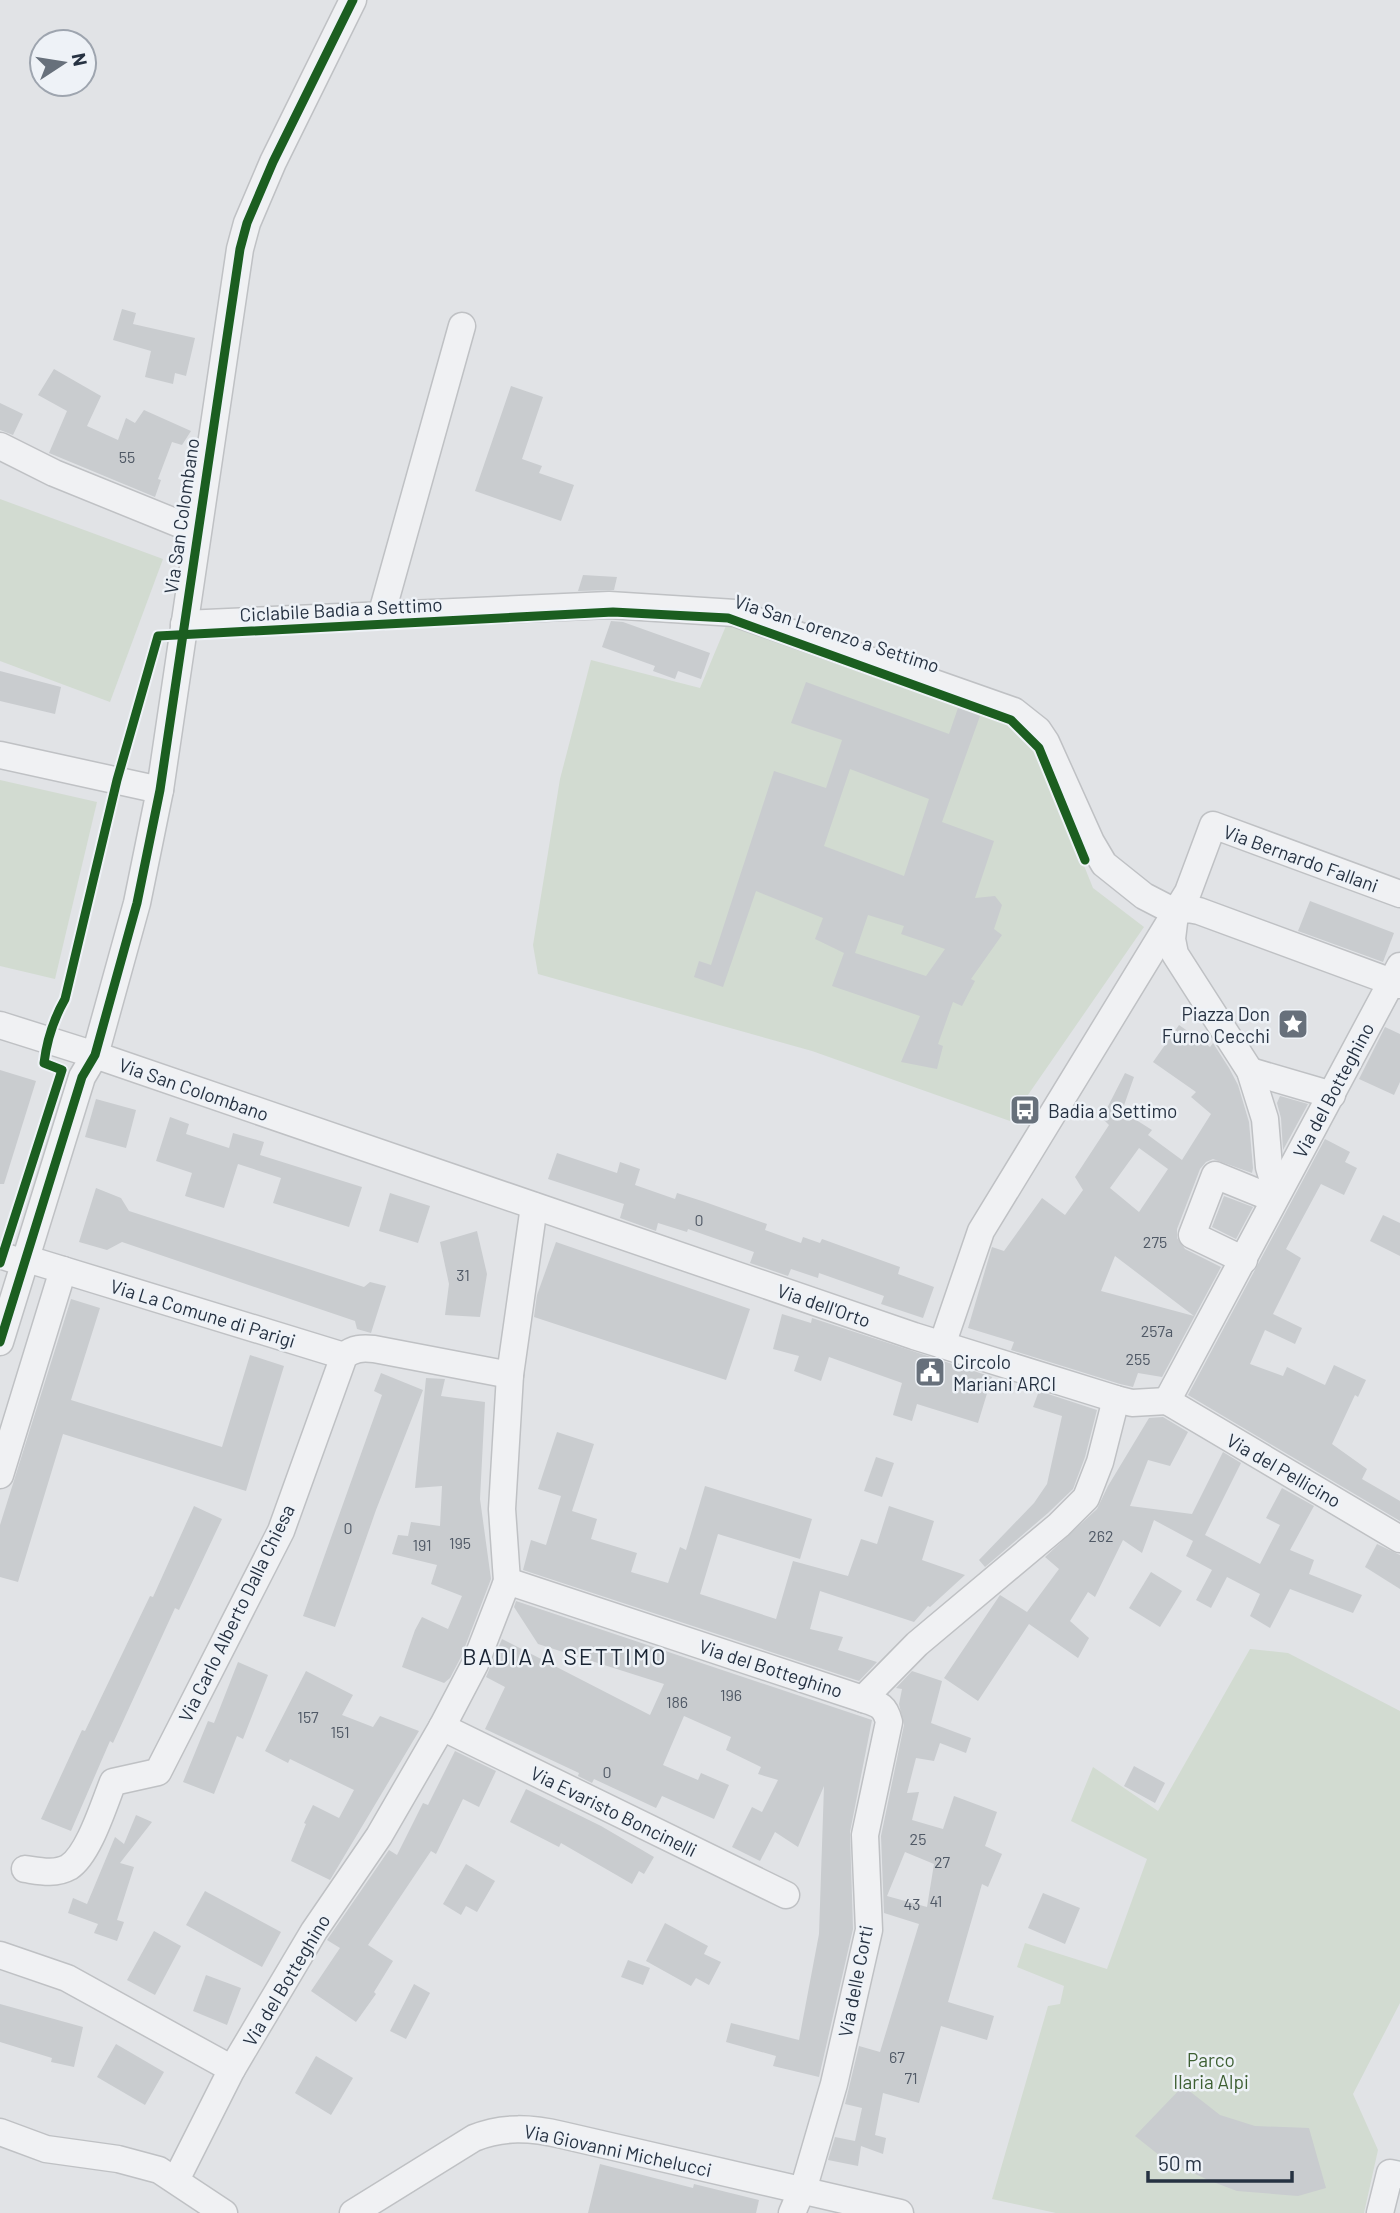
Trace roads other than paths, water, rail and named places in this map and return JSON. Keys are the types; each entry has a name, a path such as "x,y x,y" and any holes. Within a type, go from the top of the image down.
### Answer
{"street":[{"name":"Via San Colombano","path":"353,0 247,223 235,275 160,790 137,903 95,1055 534,1206"},
{"path":"381,616 462,326"},
{"path":"0,446 54,473 197,531"},
{"name":"Via San Lorenzo a Settimo","path":"184,624 610,605 735,614 1014,711 1038,730 1046,742 1091,842 1104,864 1144,896 1175,912"},
{"path":"0,755 160,790"},
{"name":"Via Bernardo Fallani","path":"1175,912 1188,892 1213,825 1400,894"},
{"path":"942,1345 981,1231 1175,912 1188,909 1199,911 1397,978"},
{"path":"1175,912 1172,939 1175,954 1250,1071 1265,1119 1269,1167 1275,1197"},
{"name":"Via del Botteghino","path":"1167,1401 1275,1197 1397,978"},
{"path":"0,1025 95,1055 82,1077 13,1258 0,1342"},
{"path":"1250,1071 1332,1095"},
{"path":"1244,1260 1192,1235 1215,1175 1275,1197"},
{"path":"508,1581 502,1509 510,1375 534,1206"},
{"name":"Via dell'Orto","path":"534,1206 942,1345 1116,1399"},
{"name":"Via La Comune di Parigi","path":"13,1258 62,1270 344,1356"},
{"path":"0,1475 62,1270"},
{"path":"344,1356 351,1350 374,1349 510,1375"},
{"name":"Via Carlo Alberto Dalla Chiesa","path":"25,1869 55,1872 70,1866 89,1840 113,1782 158,1772 281,1531 344,1356"},
{"path":"1116,1399 1132,1403 1167,1401"},
{"name":"Via del Botteghino","path":"176,2180 232,2069 314,1931 379,1836 442,1727 475,1664 508,1581 863,1699 917,1644 1059,1525 1086,1498 1100,1462 1116,1399"},
{"name":"Via del Pellicino","path":"1167,1401 1400,1539"},
{"name":"Via delle Corti","path":"797,2202 834,2084 869,1930 865,1835 889,1722 887,1711 878,1704 863,1699"},
{"name":"Via Evaristo Boncinelli","path":"442,1727 786,1895"},
{"path":"0,1955 67,1978 232,2069"},
{"name":"Via Giovanni Michelucci","path":"353,2213 474,2138 519,2128 552,2132 797,2202 900,2213"},
{"path":"0,2132 46,2148 141,2164 159,2170 224,2213"},
{"path":"1380,2213 1390,2173 1400,2175"}],"place":[{"name":"Piazza Don Furno Cecchi","path":"1293,1024"},
{"name":"Badia a Settimo","path":"1025,1110"},
{"name":"Circolo Mariani ARCI","path":"930,1372"}],"district":[{"name":"BADIA A SETTIMO","path":"565,1656"}],"park label":[{"name":"Parco Ilaria Alpi","path":"1211,2070"}]}
